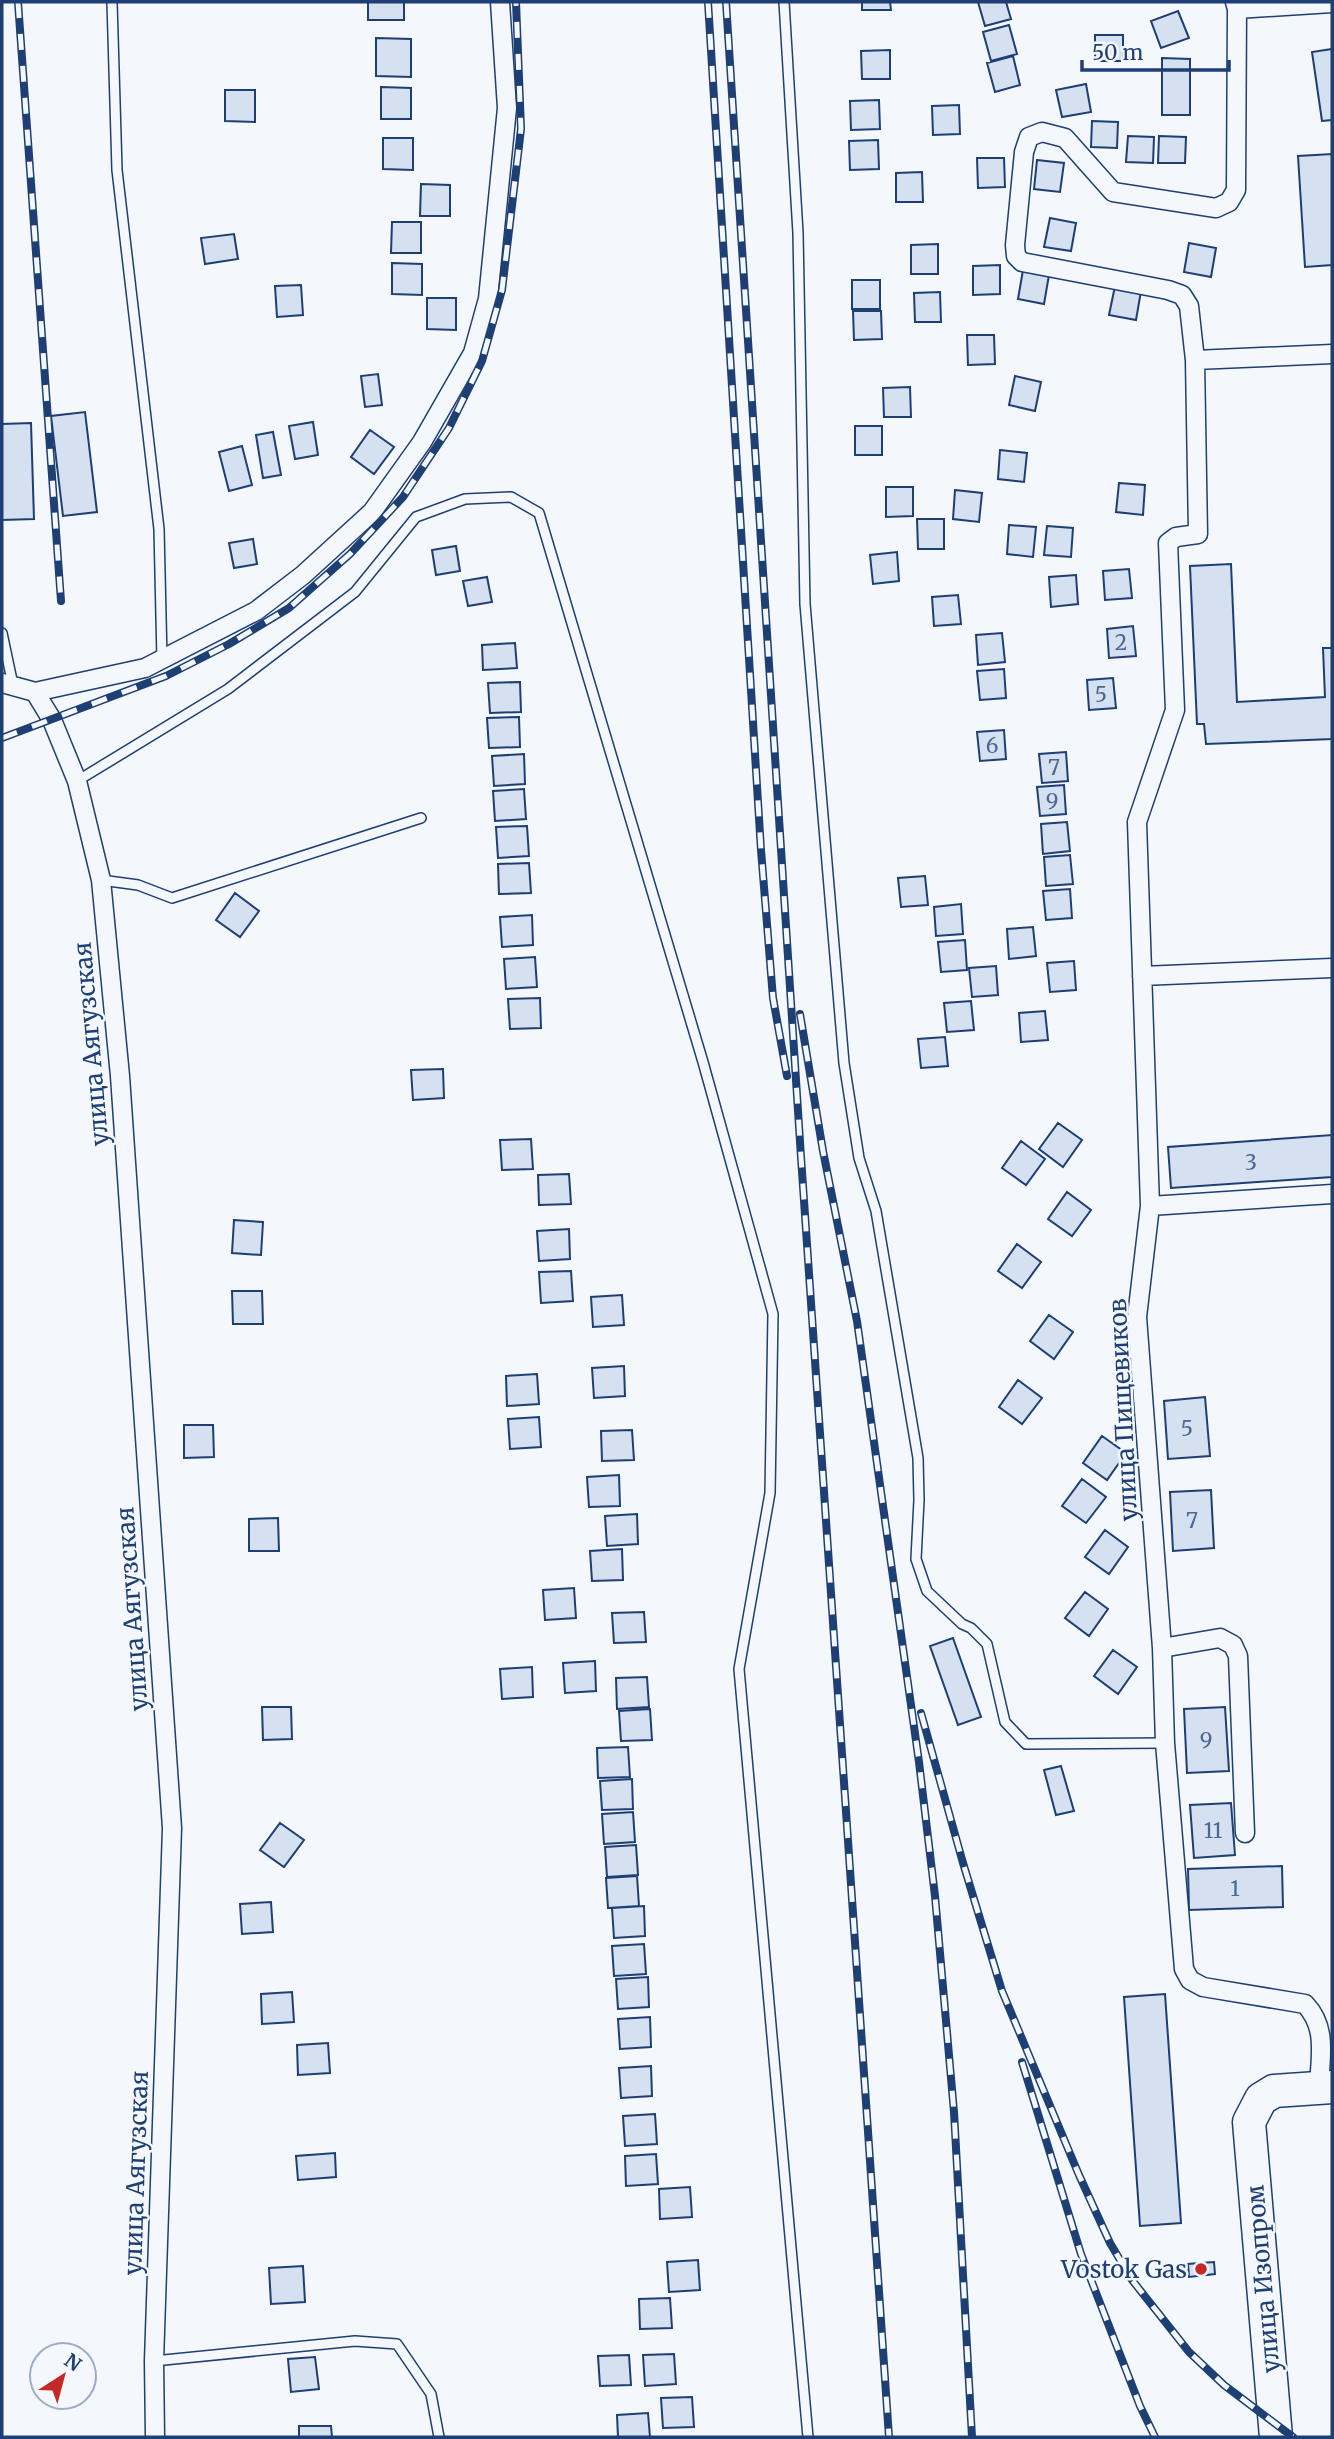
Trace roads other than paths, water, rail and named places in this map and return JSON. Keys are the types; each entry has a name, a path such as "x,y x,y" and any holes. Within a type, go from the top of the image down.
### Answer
{"highway":[{"name":"улица Изопром","path":"1276,2437 1250,2122 1261,2099 1274,2091 1326,2087"}],"street":[{"path":"7,684 35,691 145,668 162,660 256,611 303,575 372,512 422,442 473,353 488,299 507,108 500,2"},
{"path":"1332,3 1236,5 1236,190 1229,202 1216,208 1113,192 1065,138 1042,132 1030,137 1024,152 1015,245 1016,256 1022,262 1181,295 1189,306 1195,360 1332,354"},
{"name":"улица Пищевиков","path":"1195,360 1198,534 1176,537 1168,543 1175,710 1137,822 1150,1206 1138,1317 1162,1648 1165,1743 1184,1969 1190,1980 1203,1987 1305,2004 1315,2014 1321,2029 1326,2087"},
{"name":"улица Аягузская","path":"35,691 78,782 101,880 121,1090 172,1828 154,2361 155,2437"},
{"path":"1142,976 1332,968"},
{"path":"1150,1206 1332,1194"},
{"path":"1162,1648 1220,1638 1233,1645 1238,1656 1245,1833"}],"lane":[{"path":"112,2 117,170 159,529 162,660"},
{"path":"784,2 798,233 805,604 842,1049 859,1158 876,1211 918,1458 916,1559 927,1591 987,1644 1005,1723 1026,1744 1165,1743"},
{"path":"78,782 228,689 355,592 416,517 465,499 512,497 539,513 703,1062 773,1314 770,1493 739,1669 808,2437"},
{"path":"2,633 7,684"},
{"path":"101,880 138,886 172,898 421,818"},
{"path":"154,2361 355,2341 397,2344 431,2394 439,2437"}],"railway":[{"path":"18,2 61,601"},
{"path":"2,738 166,676 229,644 289,608 350,554 403,497 449,428 482,361 502,290 521,129 516,2"},
{"path":"708,2 761,850 773,998 787,1076"},
{"path":"726,2 801,1157 889,2437"},
{"path":"800,1014 823,1151 857,1321 919,1762 935,1896 954,2112 972,2437"},
{"path":"921,1713 1002,1991 1110,2243 1132,2280 1189,2352 1224,2385 1293,2437"},
{"path":"1022,2062 1081,2254 1140,2406 1155,2437"}],"place":[{"name":"Vostok Gas","path":"1201,2269"}]}
